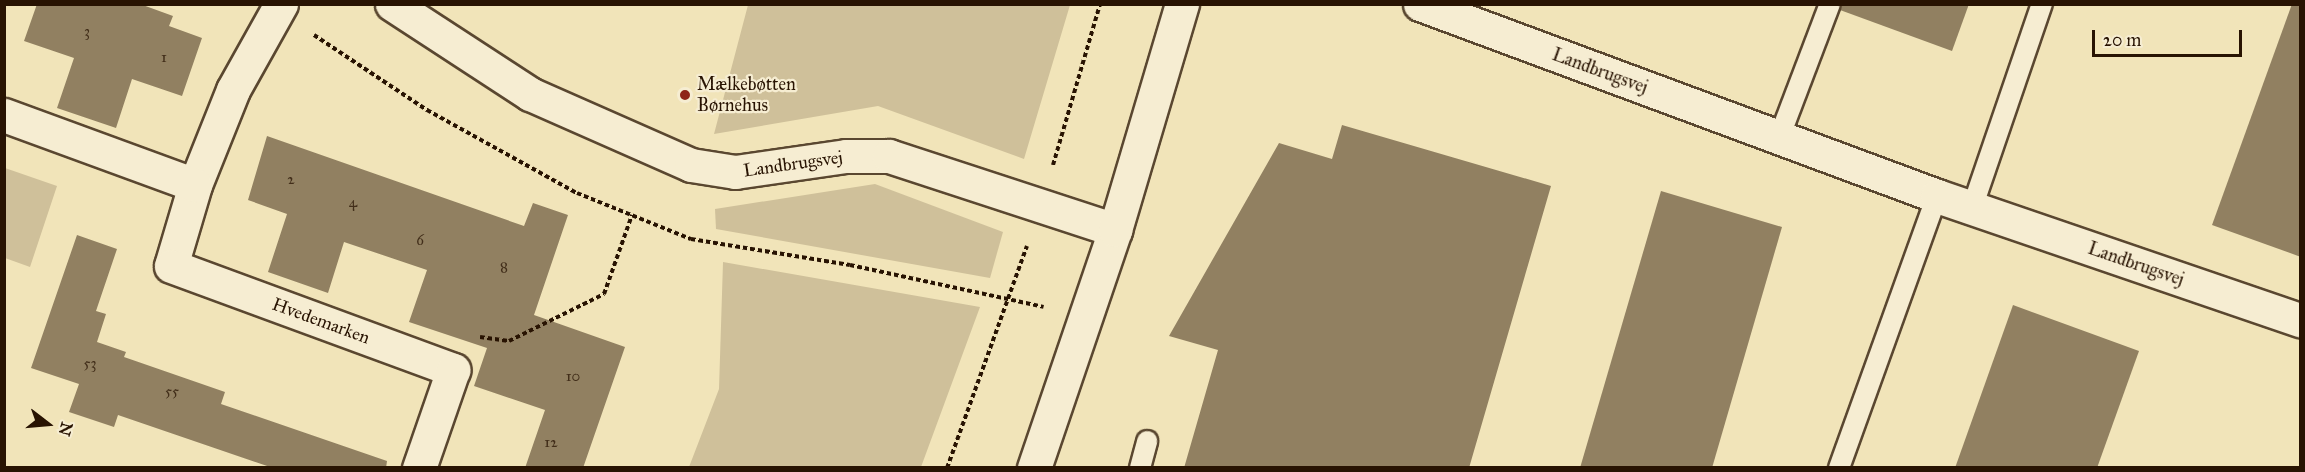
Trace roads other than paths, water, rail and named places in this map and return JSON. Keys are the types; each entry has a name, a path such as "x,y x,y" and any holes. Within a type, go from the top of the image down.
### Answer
{"street":[{"name":"Landbrugsvej","path":"392,4 530,94 691,165 735,172 846,156 889,156 1115,230"},
{"path":"1034,468 1115,230 1182,4"},
{"name":"Landbrugsvej","path":"1420,4 1937,196 2301,320"},
{"name":"Hvedemarken","path":"279,7 233,90 195,185 171,266 453,370 419,468"},
{"path":"4,115 195,185"}],"lane":[{"path":"1779,138 1830,4"},
{"path":"1972,207 2042,4"},
{"path":"1839,468 1937,196"},
{"path":"1140,468 1147,441"}],"place":[{"name":"Mælkebøtten Børnehus","path":"685,95"}]}
